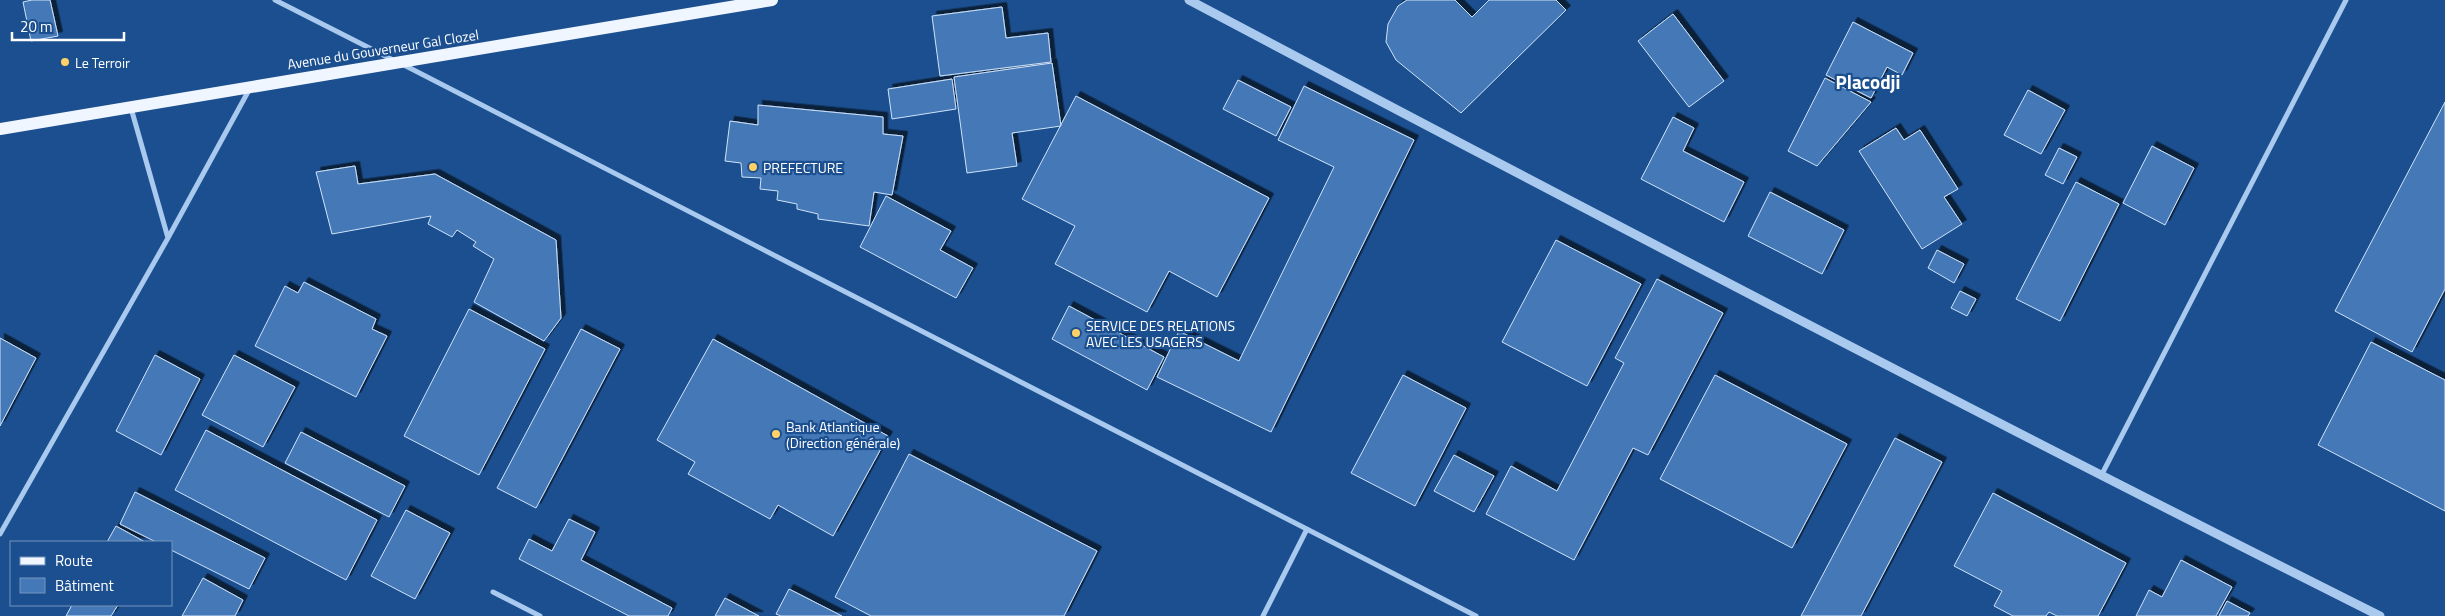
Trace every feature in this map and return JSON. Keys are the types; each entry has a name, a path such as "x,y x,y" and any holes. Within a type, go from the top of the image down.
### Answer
{"main road":[{"name":"Avenue du Gouverneur Gal Clozel","path":"0,129 772,0"}],"street":[{"path":"275,0 1476,616"},
{"path":"1189,0 1625,231 2101,476 2380,616"},
{"path":"2101,476 2346,0"},
{"path":"0,534 168,238 250,87"},
{"path":"130,107 168,238"},
{"path":"1263,616 1307,530"},
{"path":"493,592 540,616"}],"building":[{"path":"50,0 58,36 31,41 23,2"},
{"path":"1407,0 1455,0 1472,17 1489,0 1556,0 1566,10 1461,113 1396,60 1386,42 1388,24 1398,6"},
{"path":"1002,7 1006,38 1048,33 1051,62 940,76 932,16"},
{"path":"1673,14 1724,81 1689,107 1638,41"},
{"path":"1853,22 1913,53 1902,75 1887,67 1871,98 1826,75"},
{"path":"1052,63 1061,126 1012,133 1017,166 967,173 954,77"},
{"path":"1825,78 1871,102 1817,166 1788,151"},
{"path":"952,79 956,109 892,119 888,89"},
{"path":"1238,80 1291,107 1276,136 1223,109"},
{"path":"1304,86 1414,140 1271,432 1157,377 1179,331 1239,361 1334,167 1278,140"},
{"path":"2028,90 2065,110 2041,154 2004,135"},
{"path":"1076,96 1269,198 1217,297 1169,271 1147,312 1055,264 1075,226 1022,199"},
{"path":"2445,102 2445,289 2412,352 2335,311"},
{"path":"758,105 883,117 883,134 903,136 892,195 874,192 869,226 818,219 818,214 797,209 797,204 777,200 778,191 760,189 761,178 742,177 741,163 725,161 730,121 758,125"},
{"path":"1673,117 1694,128 1683,151 1744,182 1724,222 1641,179"},
{"path":"1896,128 1904,140 1920,130 1958,189 1944,197 1962,224 1922,249 1859,151"},
{"path":"2152,146 2194,168 2165,225 2123,203"},
{"path":"2059,148 2077,157 2063,184 2045,175"},
{"path":"355,166 358,184 435,174 556,240 561,318 544,341 474,302 494,259 473,246 476,242 457,230 452,237 428,224 431,216 332,234 316,172"},
{"path":"2076,182 2119,204 2060,321 2016,299"},
{"path":"1770,192 1844,230 1822,274 1748,236"},
{"path":"886,196 951,231 940,250 973,268 956,298 860,247"},
{"path":"1556,240 1641,284 1587,386 1502,342"},
{"path":"1937,250 1964,264 1954,283 1928,268"},
{"path":"1657,279 1723,313 1648,455 1633,448 1574,560 1486,514 1511,466 1557,491 1624,363 1615,358"},
{"path":"304,282 376,319 372,329 387,336 356,397 255,346 285,286 298,293"},
{"path":"1960,291 1976,299 1967,316 1951,308"},
{"path":"1069,306 1164,357 1147,390 1052,339"},
{"path":"469,309 545,349 479,475 404,436"},
{"path":"581,329 620,349 536,508 497,488"},
{"path":"0,338 36,358 0,426"},
{"path":"713,339 888,436 833,536 778,505 770,519 688,474 695,462 657,440"},
{"path":"2371,342 2445,380 2445,511 2318,445"},
{"path":"155,355 200,379 161,455 116,431"},
{"path":"234,355 295,387 263,447 202,415"},
{"path":"1403,375 1466,408 1415,506 1351,473"},
{"path":"1715,375 1847,444 1792,548 1660,479"},
{"path":"206,430 377,520 346,580 175,490"},
{"path":"301,432 405,486 389,517 285,463"},
{"path":"1895,438 1942,462 1861,616 1801,616"},
{"path":"909,454 1097,551 1064,616 871,616 835,597"},
{"path":"1454,455 1494,476 1474,512 1434,491"},
{"path":"135,492 265,558 249,589 172,550 172,541 154,541 120,524"},
{"path":"1993,493 2126,563 2098,616 2057,616 2049,612 2046,616 2013,616 1994,606 2002,591 1954,566"},
{"path":"406,510 450,533 415,599 371,576"},
{"path":"569,519 595,532 581,560 672,608 668,616 629,616 519,559 529,539 552,551"},
{"path":"116,526 143,541 108,541"},
{"path":"2181,560 2232,587 2216,616 2136,616 2149,590 2162,597"},
{"path":"203,578 243,600 235,616 182,616"},
{"path":"789,589 842,616 781,616 776,614"},
{"path":"725,598 759,616 715,616"},
{"path":"2227,601 2250,613 2248,616 2219,616"},
{"path":"71,606 117,606 111,616 66,616"}],"place":[{"name":"Le Terroir","path":"65,62"},
{"name":"PREFECTURE","path":"753,167"},
{"name":"SERVICE DES RELATIONS AVEC LES USAGERS","path":"1076,333"},
{"name":"Bank Atlantique (Direction générale)","path":"776,434"}],"district":[{"name":"Placodji","path":"1868,81"}]}
